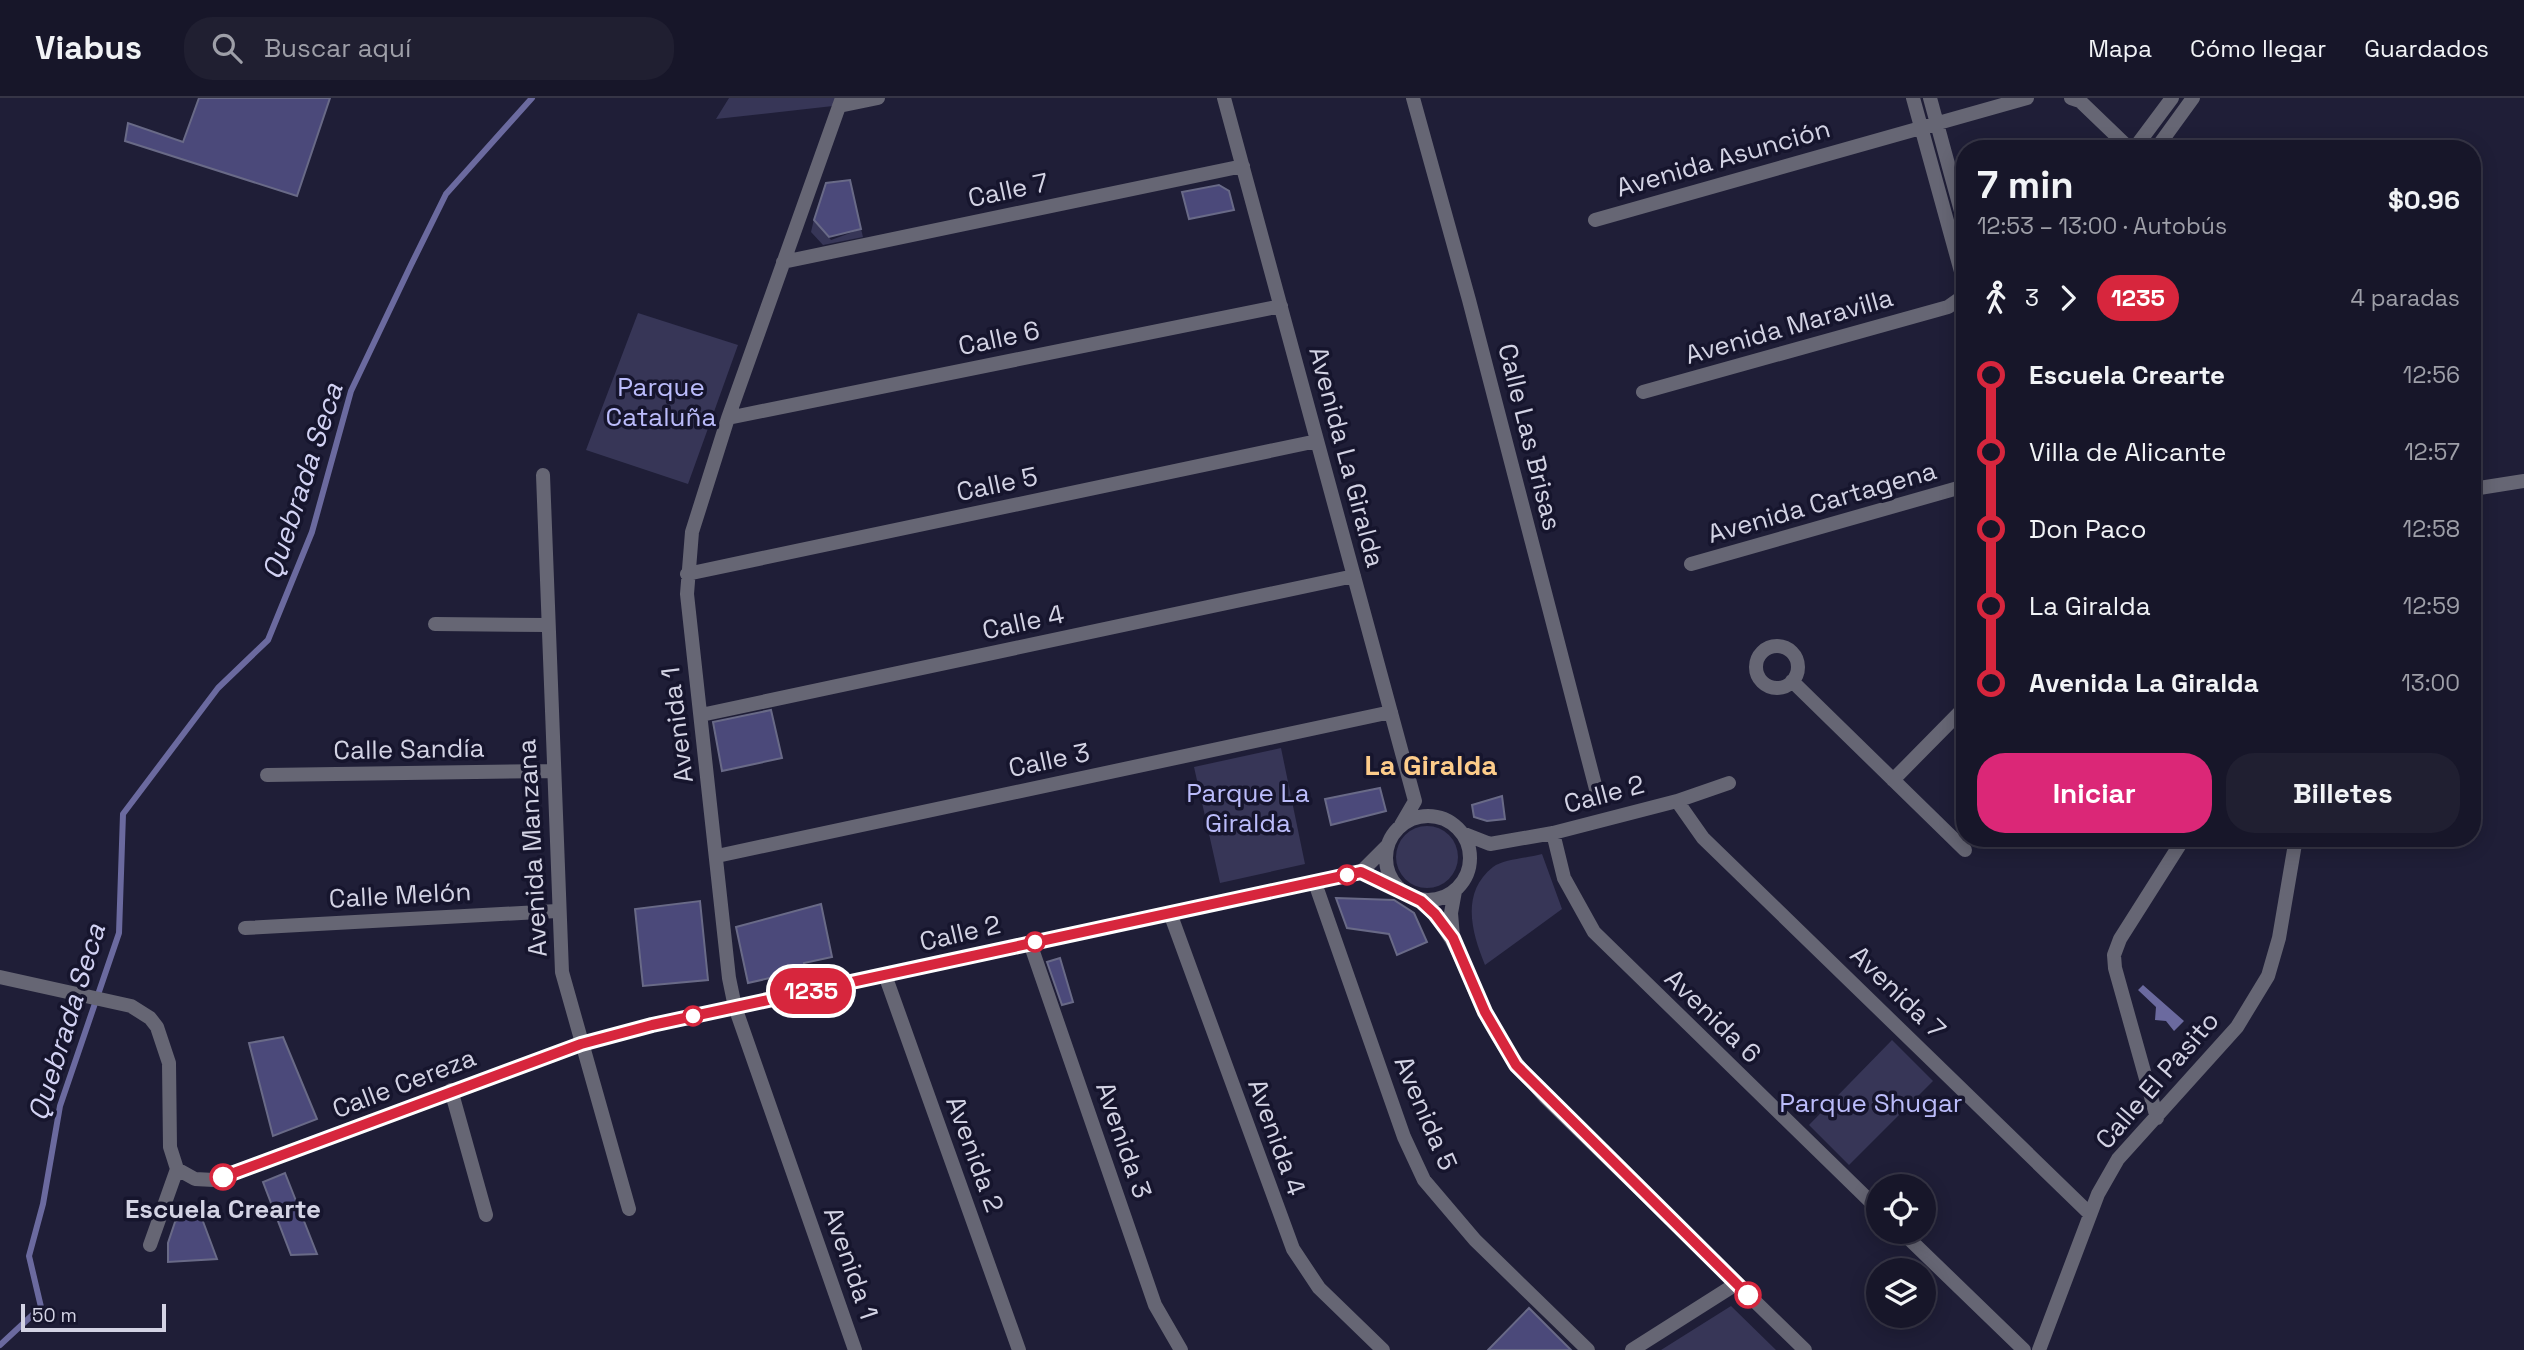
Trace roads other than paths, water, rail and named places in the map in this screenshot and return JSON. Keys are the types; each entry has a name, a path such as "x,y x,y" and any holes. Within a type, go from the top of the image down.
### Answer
{"street":[{"path":"840,102 878,98"},
{"name":"Avenida La Giralda","path":"1224,98 1415,801"},
{"name":"Calle Las Brisas","path":"1413,98 1469,300 1596,789"},
{"path":"1913,98 1956,253"},
{"path":"1930,98 1956,193"},
{"name":"Avenida Asunción","path":"1595,220 2027,98"},
{"path":"2071,98 2080,102 2122,140"},
{"path":"2139,140 2172,98"},
{"path":"2162,140 2193,98"},
{"name":"Avenida 1","path":"840,102 728,418 692,532 687,574 729,978 735,1007 855,1350"},
{"name":"Calle 7","path":"783,262 1242,166"},
{"name":"Avenida Maravilla","path":"1643,392 1948,307 1956,301"},
{"name":"Calle 6","path":"728,418 1281,306"},
{"name":"Avenida Maravilla","path":"1948,307 1956,308"},
{"name":"Calle 5","path":"687,574 1317,441"},
{"name":"Avenida Manzana","path":"543,475 557,911 562,972 629,1209"},
{"path":"2481,488 2524,481"},
{"name":"Avenida Cartagena","path":"1691,564 1956,489"},
{"name":"Calle 4","path":"701,715 1354,576"},
{"path":"435,624 547,625"},
{"path":"1792,681 1956,841"},
{"name":"Calle 3","path":"717,856 1391,712"},
{"path":"1893,780 1956,716"},
{"name":"Calle Sandía","path":"267,775 552,771"},
{"name":"Calle 2","path":"1490,844 1553,833 1677,801 1729,783"},
{"path":"1453,938 1451,913 1455,891 1470,866 1490,844 1462,833 1415,801 1387,846 1361,872 1401,889 1421,901 1453,938 1485,1012 1516,1065 1805,1350"},
{"name":"Avenida 7","path":"1677,801 1703,838 2090,1214"},
{"path":"1401,825 1423,816 1437,817"},
{"path":"1462,833 1471,855 1470,866"},
{"name":"Avenida 6","path":"1553,833 1563,878 1594,932 1866,1197"},
{"path":"1387,846 1389,870 1401,889"},
{"path":"1962,847 1965,850"},
{"path":"2157,1118 2115,968 2114,955 2120,939 2178,847"},
{"name":"Calle El Pasito","path":"2039,1350 2090,1214 2118,1159 2237,1027 2268,976 2278,938 2294,847"},
{"name":"Calle 2","path":"652,1025 1361,872"},
{"name":"Avenida 5","path":"1315,883 1404,1137 1424,1180 1475,1240 1588,1350"},
{"path":"1421,901 1444,899 1455,891"},
{"name":"Calle Melón","path":"245,928 557,911"},
{"name":"Avenida 4","path":"1170,913 1293,1249 1319,1288 1383,1350"},
{"name":"Avenida 3","path":"1030,943 1155,1305 1181,1350"},
{"name":"Avenida 2","path":"885,975 1018,1350"},
{"path":"0,977 116,1001 143,1013 162,1037 169,1063 170,1147 177,1169 150,1245"},
{"name":"Calle Cereza","path":"177,1169 195,1179 214,1180 451,1090 581,1044 652,1025"},
{"path":"451,1090 486,1215"},
{"path":"1914,1244 2024,1350"},
{"path":"1632,1350 1736,1284"}],"water":[{"path":"2143,985 2184,1021 2174,1031 2166,1021 2155,1020 2156,1007 2138,990"}],"waterway":[{"name":"Quebrada Seca","path":"0,1345 41,1307 29,1256 43,1204 60,1106 119,933 123,814 218,688 268,640 312,532 351,391 411,265 446,194 532,98"}],"place":[{"name":"Escuela Crearte","path":"223,1177"}],"district":[{"name":"La Giralda","path":"1431,765"}],"park label":[{"name":"Parque Cataluña","path":"661,402"},
{"name":"Parque La Giralda","path":"1248,808"},
{"name":"Parque Shugar","path":"1871,1103"}]}
